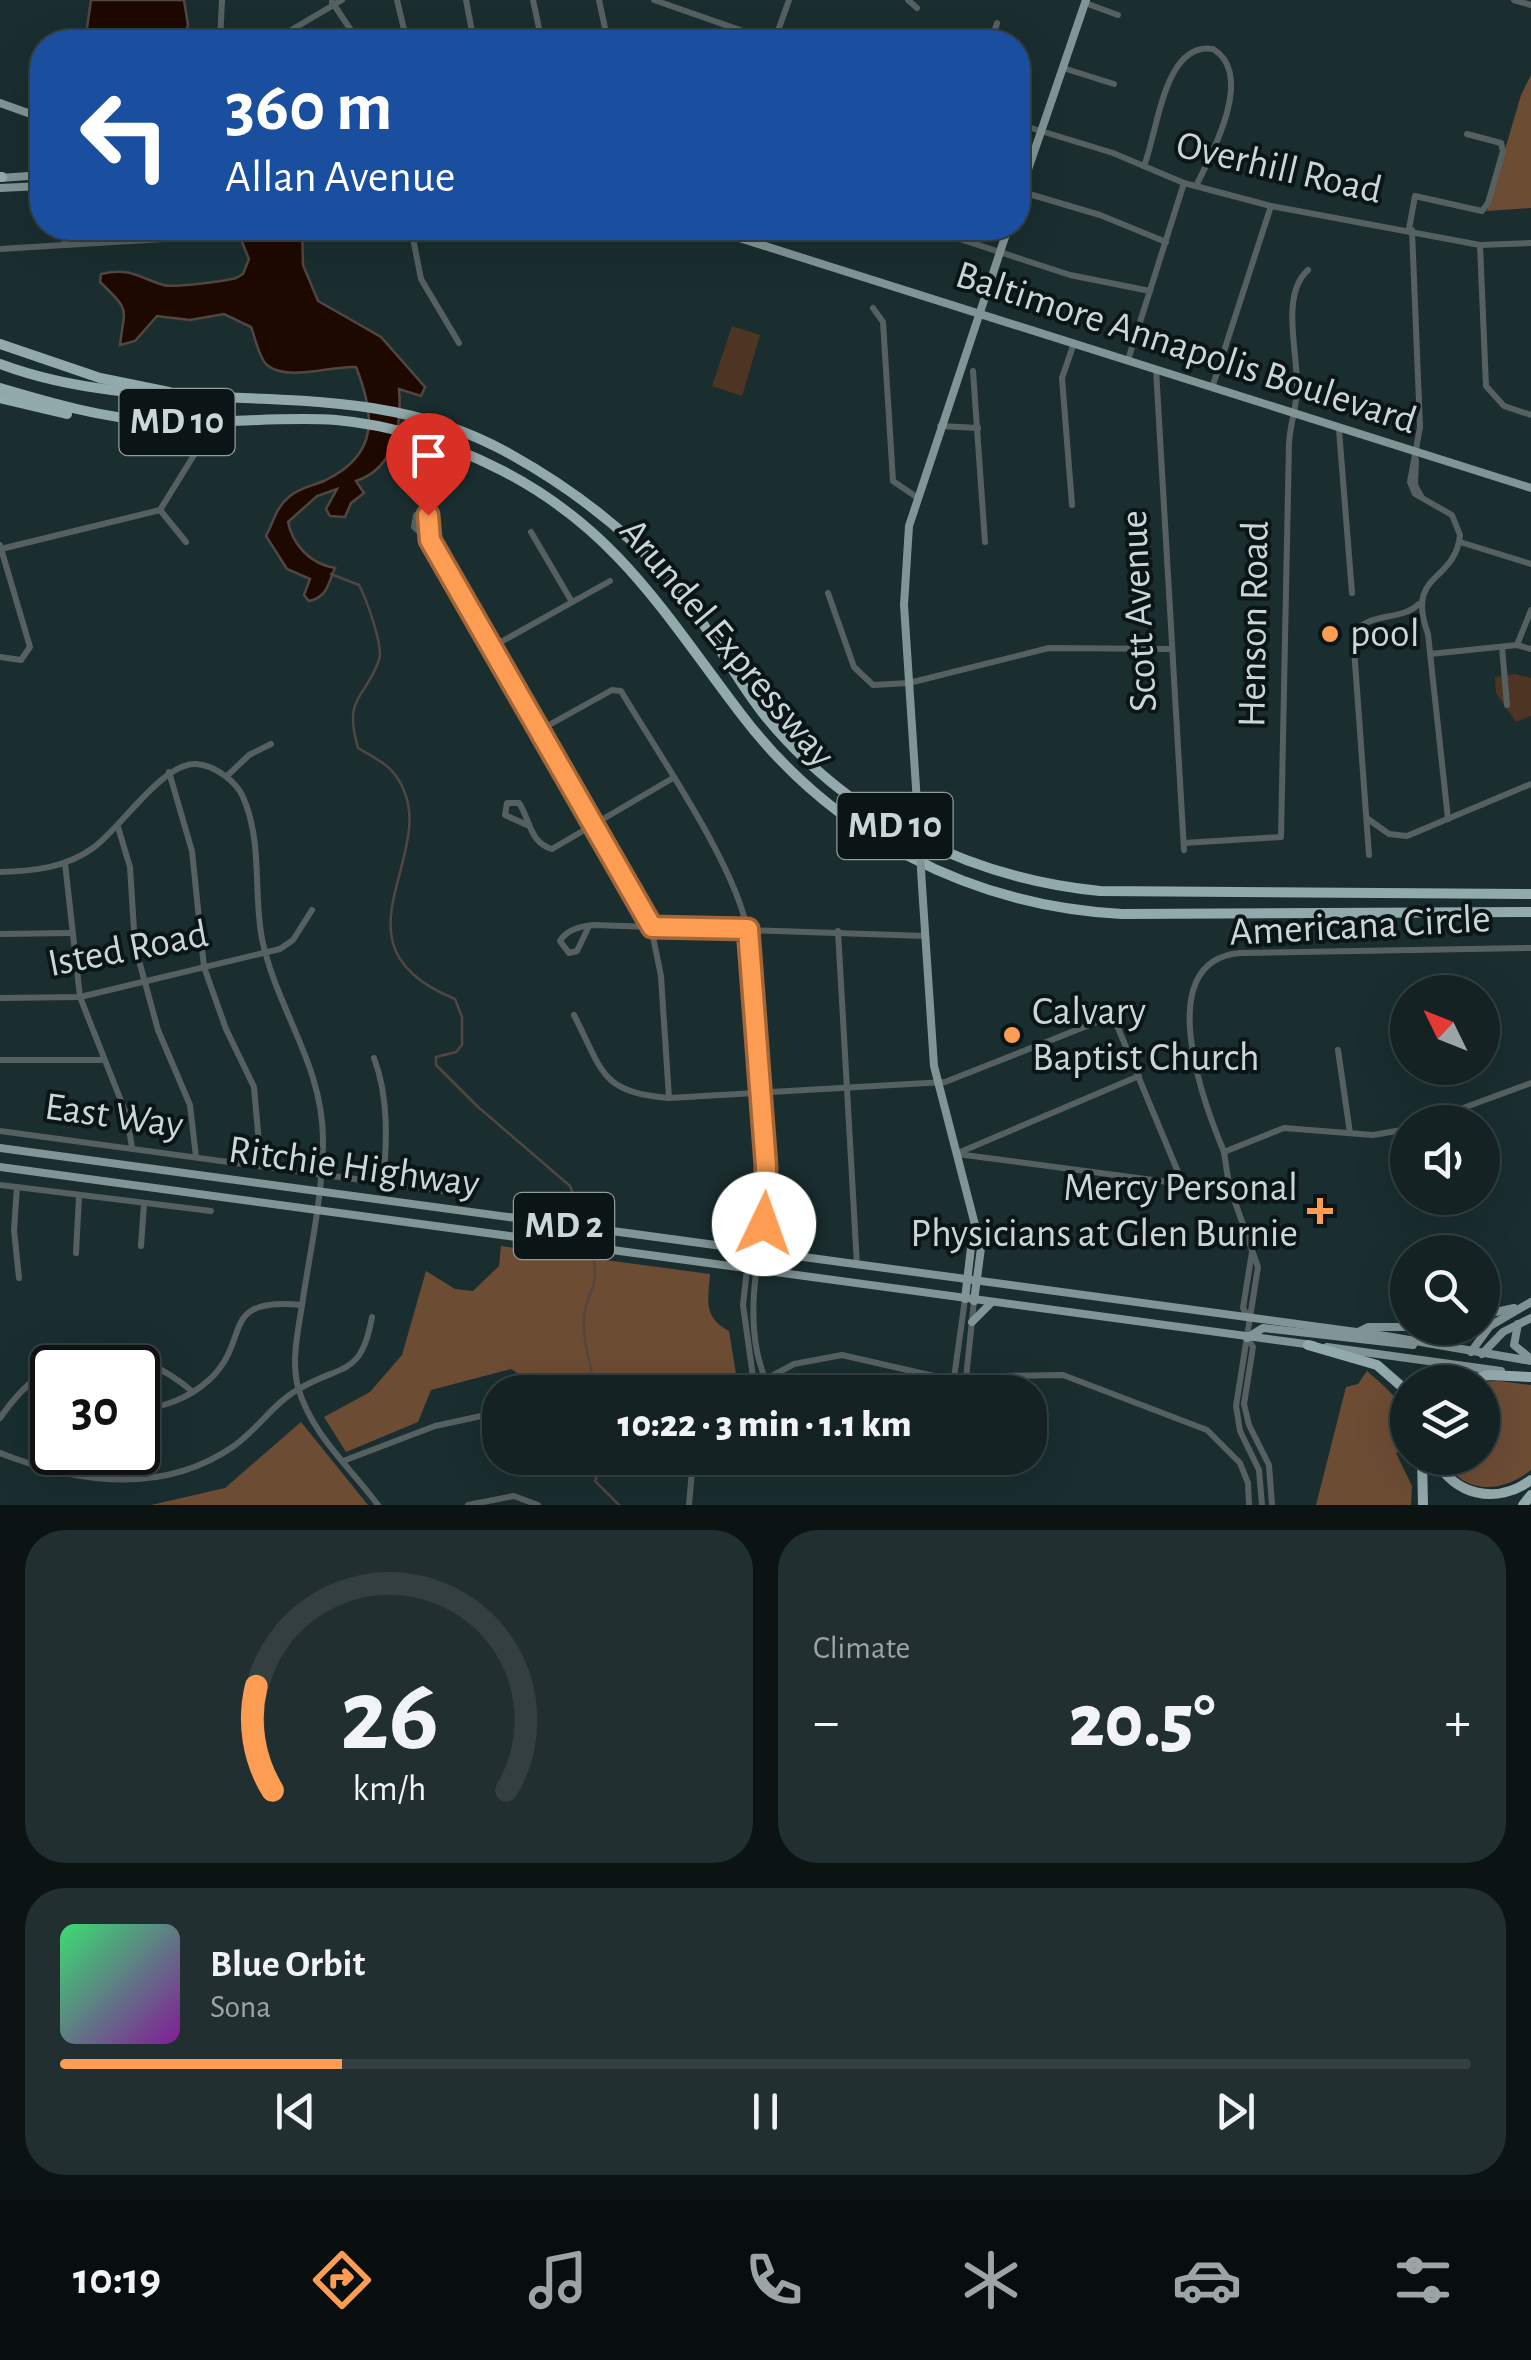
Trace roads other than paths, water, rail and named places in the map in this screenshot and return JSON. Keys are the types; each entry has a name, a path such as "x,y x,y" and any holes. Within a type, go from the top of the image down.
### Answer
{"highway":[{"path":"0,344 100,378 199,398"},
{"name":"Arundel Expressway","path":"0,364 51,382 199,398 360,403 411,414 473,435 510,454 562,485 612,524 675,586 766,716 805,757 842,791 941,853 1047,886 1100,892 1531,894"},
{"name":"Arundel Expressway","path":"0,388 103,415 184,422 357,423 411,435 464,453 519,480 599,536 654,594 740,713 784,765 846,820 934,870 1020,900 1105,913 1531,914"},
{"path":"0,398 93,419 103,415"},
{"path":"1308,1344 1377,1365 1390,1376"},
{"path":"1500,1376 1531,1377"},
{"path":"1422,1475 1422,1505"},
{"path":"1448,1475 1453,1482 1482,1495 1512,1492 1531,1480"},
{"path":"1522,1505 1531,1496"}],"main road":[{"path":"1030,160 1085,2"},
{"path":"0,103 30,114"},
{"path":"0,180 30,175"},
{"path":"0,180 30,184"},
{"name":"Baltimore Annapolis Boulevard","path":"748,240 1531,488"},
{"path":"969,1300 982,1248 936,1082 904,560 916,496 1004,240"},
{"name":"Ritchie Highway","path":"0,1148 1358,1332 1531,1360"},
{"name":"Ritchie Highway","path":"0,1167 1461,1365"},
{"path":"1468,1365 1471,1352 1490,1326 1531,1302"},
{"path":"972,1322 991,1303"},
{"path":"1500,1312 1518,1308"},
{"path":"1480,1365 1482,1354 1519,1322 1531,1318"},
{"path":"1519,1322 1513,1332 1514,1345 1531,1360"},
{"path":"1358,1332 1368,1327 1390,1327"},
{"path":"1247,1338 1264,1328 1428,1346"},
{"name":"Ritchie Highway","path":"1500,1372 1531,1377"}],"street":[{"path":"221,30 222,0"},
{"path":"289,30 331,1 342,0"},
{"path":"397,0 403,30"},
{"path":"466,0 472,30"},
{"path":"533,0 539,30"},
{"path":"599,0 605,30"},
{"path":"654,0 740,30"},
{"path":"778,30 789,0"},
{"path":"908,0 917,8"},
{"path":"1514,0 1531,5"},
{"path":"331,1 351,30"},
{"path":"1085,2 1118,15"},
{"path":"995,30 997,23"},
{"path":"1144,166 1177,63 1194,49 1212,48 1227,60 1233,78 1218,138 1196,186"},
{"path":"1063,68 1114,84"},
{"name":"Overhill Road","path":"1030,128 1184,183 1271,206 1411,229 1480,245 1531,243"},
{"path":"1369,854 1353,635 1363,623 1407,613 1419,604 1460,542 1452,515 1422,497 1416,485 1420,427 1411,229 1416,196 1482,210 1488,203 1504,151 1502,143 1467,134"},
{"path":"1128,360 1184,183"},
{"path":"1030,197 1100,215 1166,242"},
{"path":"1212,386 1271,206"},
{"path":"0,248 138,240"},
{"path":"413,240 420,279 459,344"},
{"path":"963,240 1070,275 1150,291"},
{"path":"1480,245 1486,386 1500,404 1531,416"},
{"name":"Henson Road","path":"1184,847 1281,837 1294,296 1308,270"},
{"path":"873,308 882,322 892,481 916,496"},
{"path":"1072,505 1062,378 1074,342"},
{"name":"Scott Avenue","path":"1156,369 1184,847"},
{"path":"973,371 985,542"},
{"path":"939,426 978,428"},
{"path":"1339,430 1352,593"},
{"path":"0,656 21,660 29,652 29,640 1,547 160,510 194,456"},
{"path":"160,510 186,542"},
{"path":"531,532 572,602"},
{"path":"430,540 652,927 661,976 668,1098"},
{"path":"1460,542 1531,564"},
{"path":"492,647 610,582"},
{"path":"828,593 861,678 873,685 909,683 1049,648 1171,650"},
{"path":"1419,604 1430,654 1448,820"},
{"path":"1518,645 1531,610"},
{"path":"1430,654 1518,645 1531,650"},
{"path":"1502,647 1507,705"},
{"path":"540,730 612,690 621,691 736,891 748,929 762,1093 766,1166 755,1326 763,1375"},
{"path":"226,776 249,755 270,744"},
{"path":"0,872 65,864 118,827 169,772 199,764 226,776 240,791 251,822 266,952 316,1082 322,1129 316,1210 295,1354 298,1388 312,1422 378,1505"},
{"path":"169,772 193,859 204,967 226,1029 254,1087 261,1166"},
{"path":"527,826 544,847 552,849 672,778"},
{"path":"1367,819 1397,837 1531,784"},
{"path":"118,827 130,866 134,946 158,1030 190,1105 196,1157"},
{"path":"65,864 80,997 101,1060 127,1116 132,1148"},
{"path":"266,952 293,940 312,910"},
{"path":"589,926 577,951 569,953 563,948 564,936 589,926 926,936"},
{"path":"838,931 857,1266"},
{"path":"0,934 72,933"},
{"name":"Americana Circle","path":"1262,1505 1259,1470 1236,1418 1242,1346 1247,1338 1258,1276 1224,1152 1202,1095 1191,1032 1194,990 1215,960 1240,954 1531,948"},
{"name":"Isted Road","path":"0,998 80,997 266,952"},
{"path":"574,1015 604,1074 617,1088 632,1095 668,1098 936,1082 1107,1018 1116,1023 1183,1184 957,1154"},
{"path":"1338,1050 1350,1134"},
{"path":"374,1058 382,1078 386,1147 383,1184"},
{"path":"0,1060 101,1060"},
{"path":"957,1154 1139,1076"},
{"path":"1471,1105 1531,1083"},
{"path":"1224,1152 1284,1128 1373,1136 1390,1133"},
{"name":"East Way","path":"0,1130 458,1193"},
{"path":"0,1185 210,1211"},
{"path":"17,1187 14,1230 19,1278"},
{"path":"76,1253 79,1196"},
{"path":"141,1246 144,1204"},
{"path":"738,1250 762,1211"},
{"path":"753,1375 743,1305 745,1270 759,1253"},
{"path":"966,1375 972,1322 969,1300"},
{"path":"955,1375 969,1300"},
{"path":"160,1407 193,1392 222,1364 246,1314 268,1302 302,1304"},
{"path":"67,1475 94,1481 165,1475 206,1462 236,1444 298,1388 337,1376 360,1358 372,1316"},
{"name":"Americana Circle","path":"1247,1338 1252,1347 1244,1404 1249,1425 1268,1465 1272,1505"},
{"path":"0,1418 27,1382 46,1370 93,1353 138,1360 193,1392"},
{"path":"771,1375 810,1359 842,1355 939,1375"},
{"path":"991,1375 1062,1375 1196,1423 1217,1436 1240,1463 1248,1484 1249,1505"},
{"path":"344,1461 435,1426 482,1416"},
{"path":"0,1453 30,1465"},
{"path":"689,1505 692,1475"},
{"path":"468,1505 514,1496 538,1505"}],"waterway":[{"path":"331,574 359,585 379,645 379,660 354,707 358,748 393,772 408,805 408,834 391,924 396,951 416,977 455,999 462,1017 462,1045 456,1052 436,1057 436,1065 570,1186 584,1221"},
{"path":"592,1375 584,1327 595,1277 593,1255"},
{"path":"597,1475 595,1481 619,1505"}],"place":[{"name":"pool","path":"1330,634"},
{"name":"Calvary Baptist Church","path":"1012,1035"},
{"name":"Mercy Personal Physicians at Glen Burnie","path":"1320,1211"}]}
